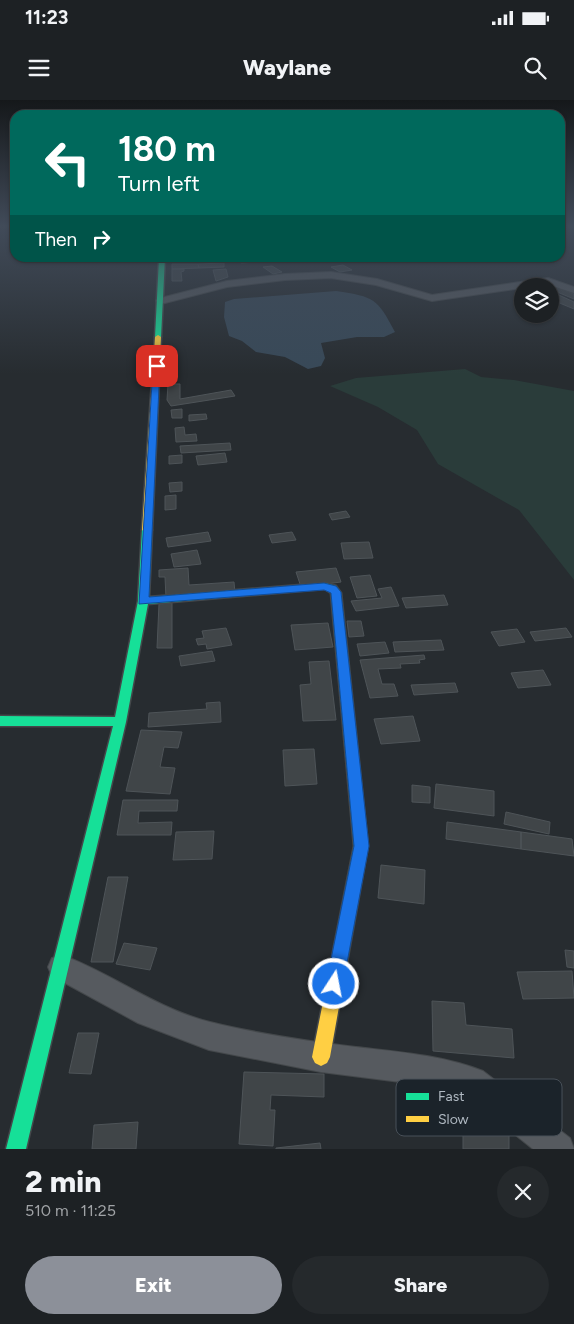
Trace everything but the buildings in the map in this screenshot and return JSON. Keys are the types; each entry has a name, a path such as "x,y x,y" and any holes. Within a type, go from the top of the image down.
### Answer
{"main road":[{"path":"16,1149 62,967 120,722 143,601 162,276"},
{"path":"143,601 324,586 332,588 336,592 361,846 321,1057"},
{"path":"1,721 120,722"}],"street":[{"path":"161,301 227,284 309,276"},
{"path":"336,276 377,282 432,298 451,297 548,281 574,290"},
{"path":"62,967 148,1013 209,1036 321,1057 440,1072 462,1079"},
{"path":"542,1136 559,1149"}],"shaded area":[{"path":"465,369 481,377 514,380 574,391 574,580 519,510 438,464 417,430 378,407 330,386 356,378"}],"water":[{"path":"336,291 359,295 373,301 384,312 395,332 384,337 357,337 321,343 325,358 321,366 308,369 285,357 256,352 242,341 229,336 224,317 225,302 234,299"}],"traffic: fast":[{"path":"158,337 161,276"},
{"path":"16,1149 120,722 143,601 147,530"},
{"path":"143,601 325,586 332,588 336,593 361,846 339,962"},
{"path":"0,721 120,722"}],"traffic: slow":[{"path":"147,530 158,337"},
{"path":"321,1057 339,962"}],"route":[{"path":"157,366 143,601 324,586 332,588 336,592 361,846 334,984"}]}
